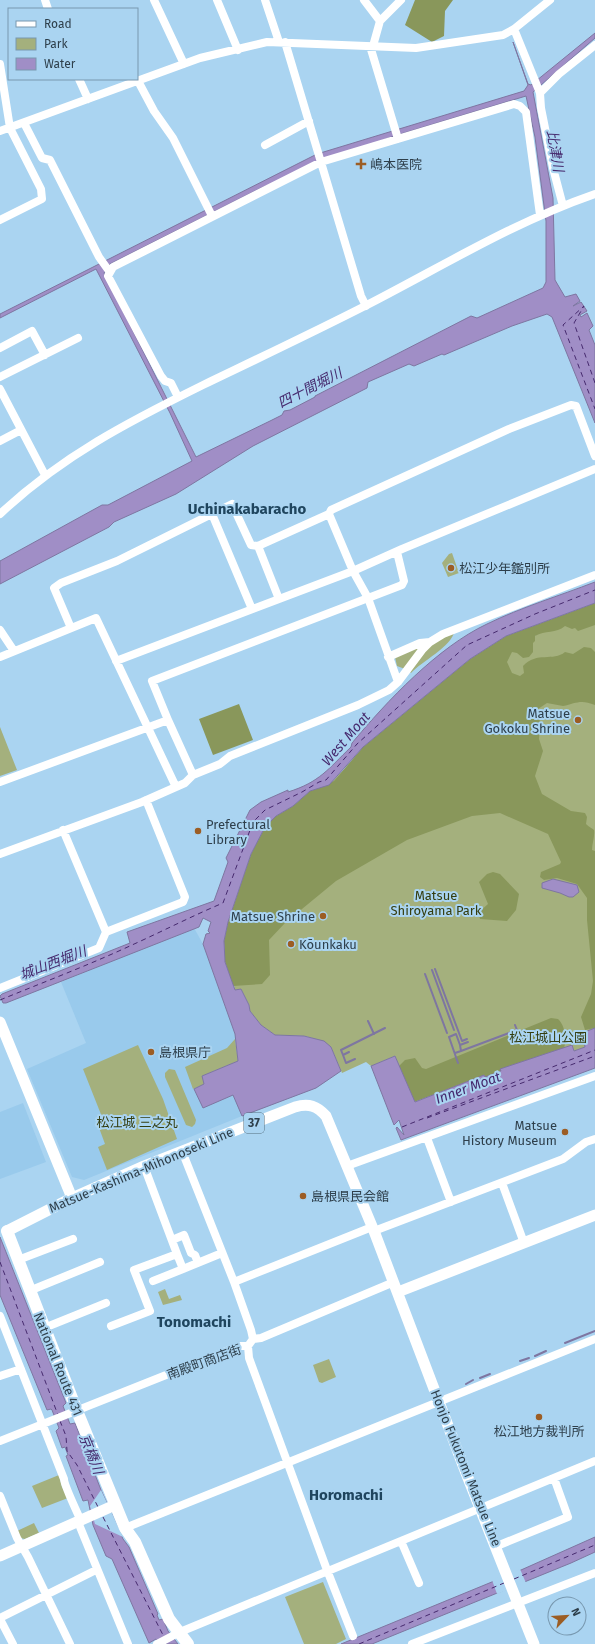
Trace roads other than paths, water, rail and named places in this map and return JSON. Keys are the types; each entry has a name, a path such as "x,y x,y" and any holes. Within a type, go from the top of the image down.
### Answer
{"highway":[{"name":"National Route 431","path":"2,1234 18,1260 44,1328 72,1413 113,1506 125,1528 135,1542 169,1619 188,1644"}],"main road":[{"path":"0,1022 72,1198"},
{"name":"Matsue-Kashima-Mihonoseki Line","path":"2,1234 72,1198 144,1166 295,1107 308,1105 319,1109 326,1116 396,1287"},
{"path":"396,1287 524,1243 595,1215"},
{"name":"Honjo Fukutomi Matsue Line","path":"396,1287 439,1402 480,1508 497,1546 534,1644"},
{"path":"0,1556 113,1506"}],"street":[{"path":"217,0 238,50"},
{"path":"264,0 282,42 309,121 361,296 366,306"},
{"path":"364,0 380,21"},
{"path":"397,135 371,46 380,21 401,0"},
{"path":"0,131 207,56 238,50 267,42 416,48 503,35 514,29 550,0"},
{"path":"157,1 184,64"},
{"path":"514,29 539,91 559,208"},
{"path":"539,91 595,45"},
{"path":"0,64 10,128 41,189 42,199 0,220"},
{"path":"79,80 88,99"},
{"path":"138,82 154,111 173,138 211,213"},
{"path":"106,267 112,267 211,213 320,158 397,135 510,105 520,106 526,112 542,215"},
{"path":"265,145 309,121"},
{"path":"24,123 42,158"},
{"path":"28,164 42,158 50,160 106,267 108,276 161,376 165,381 171,383 178,397"},
{"path":"0,514 45,475 100,438 178,397 366,306 482,243 542,215 595,194"},
{"path":"0,348 32,331 45,355"},
{"path":"0,377 78,338"},
{"path":"0,389 45,475"},
{"path":"71,628 54,588 61,583 116,561 232,504 251,545 258,546 329,514 331,510 376,488 571,404 576,406 595,456"},
{"path":"0,441 21,430"},
{"path":"116,661 353,572 595,469"},
{"path":"212,514 252,609"},
{"path":"329,514 353,572 368,598 398,682"},
{"path":"258,546 279,599"},
{"path":"193,775 152,681 402,585 404,581 397,552"},
{"path":"0,854 146,800 185,783 193,775 220,764 230,756 358,705 389,690 398,682 422,650 430,642 443,634 595,575"},
{"path":"0,656 96,618 142,716 149,727 176,787"},
{"path":"0,630 14,651"},
{"path":"388,657 420,643 430,642"},
{"path":"0,782 168,720"},
{"path":"0,988 99,948 106,932 183,902 185,897 146,800"},
{"path":"63,830 106,932"},
{"path":"346,1166 427,1138 595,1076"},
{"path":"427,1138 451,1202"},
{"path":"234,1282 563,1159 586,1142 595,1139"},
{"path":"182,1151 234,1282 251,1330 252,1339"},
{"path":"144,1166 183,1269"},
{"path":"502,1183 524,1243"},
{"path":"172,1240 184,1235 191,1253 195,1255 198,1263"},
{"path":"18,1260 73,1239"},
{"path":"153,1281 222,1253"},
{"path":"110,1326 150,1311 134,1270 177,1254"},
{"path":"29,1291 100,1262"},
{"name":"南殿町商店街","path":"0,1441 240,1346 248,1346 252,1339 261,1338 396,1287"},
{"path":"44,1328 106,1302"},
{"path":"0,1316 64,1479 65,1487 69,1491 82,1520 96,1570 128,1644"},
{"path":"125,1528 595,1339"},
{"path":"248,1346 249,1358 327,1570 353,1636"},
{"path":"0,1376 21,1369"},
{"path":"157,1644 179,1633 327,1570 595,1462"},
{"path":"497,1546 568,1517 554,1478"},
{"path":"0,1496 21,1547 28,1557 70,1644"},
{"path":"402,1541 419,1583"},
{"path":"13,1644 0,1618 96,1570"},
{"path":"412,1644 595,1573"}],"water":[{"path":"595,33 595,38 533,92 553,198 555,280 565,297 576,294 580,301 573,306 581,302 587,311 580,315 581,317 587,313 593,326 589,330 595,345 595,423 552,317 547,314 512,326 414,366 409,364 368,382 367,388 253,446 176,494 114,522 109,527 0,584 0,561 102,505 108,505 192,461 170,413 96,269 0,318 0,314 317,154 524,91 528,85 513,42 528,84 531,85","holes":["526,96 535,137 546,221 546,282 543,288 477,318 471,316 290,410 284,411 282,415 196,457 104,273 110,264 261,188 394,136"]},
{"path":"595,582 595,603 506,636 470,659 363,747 329,785 310,791 293,806 276,816 265,827 251,854 228,922 224,941 225,962 235,990 241,989 249,1005 250,1011 261,1025 275,1035 304,1036 324,1041 331,1047 341,1071 316,1088 242,1116 233,1095 203,1108 194,1089 204,1084 202,1076 238,1061 235,1034 203,944 206,934 210,933 208,931 211,922 203,918 199,927 3,1003 0,996 2,994 130,943 127,932 214,901 228,862 226,858 250,810 261,802 288,790 288,792 308,784 323,774 351,747 352,743 397,693 414,676 450,646 487,624 514,612"},
{"path":"553,879 577,885 579,892 573,897 569,897 542,888 542,883"},
{"name":"Inner Moat","path":"595,1028 595,1068 401,1140 396,1128 397,1127 404,1135 399,1120 394,1125 371,1066 395,1056 415,1102 484,1075 485,1077 501,1071 500,1069 572,1045 574,1051 585,1047 582,1033"},
{"path":"0,1237 66,1403 63,1406 70,1424 75,1423 101,1490 123,1539 129,1547 158,1614 159,1620 163,1619 168,1631 178,1644 158,1644 156,1639 149,1643 112,1559 106,1556 93,1525 88,1500 83,1501 66,1456 68,1455 65,1447 62,1448 56,1431 59,1428 52,1410 47,1410 0,1295"},
{"path":"595,1537 595,1552 571,1563 372,1644 341,1644 521,1570"}],"waterway":[{"path":"435,969 462,1041 467,1039"},
{"path":"432,970 454,1030"},
{"path":"425,974 447,1033"},
{"path":"368,1021 374,1034"},
{"path":"461,1051 517,1030 515,1025"},
{"path":"349,1052 343,1055 341,1050 385,1028"},
{"path":"458,1063 449,1037 456,1034 460,1045 468,1042"},
{"path":"455,1053 461,1051 460,1045"},
{"path":"343,1055 346,1063 355,1059"},
{"path":"565,1343 595,1331"},
{"path":"535,1356 546,1351"},
{"path":"520,1361 529,1358"},
{"path":"480,1378 490,1374"},
{"path":"466,1384 473,1380"}],"place":[{"name":"嶋本医院","path":"361,164"},
{"name":"松江少年鑑別所","path":"451,568"},
{"name":"Matsue Gokoku Shrine","path":"578,720"},
{"name":"Prefectural Library","path":"198,831"},
{"name":"Matsue Shrine","path":"323,916"},
{"name":"Kōunkaku","path":"291,944"},
{"name":"島根県庁","path":"151,1052"},
{"name":"Matsue History Museum","path":"565,1132"},
{"name":"島根県民会館","path":"303,1196"},
{"name":"松江地方裁判所","path":"539,1417"}],"district":[{"name":"Uchinakabaracho","path":"247,509"},
{"name":"Tonomachi","path":"194,1322"},
{"name":"Horomachi","path":"346,1495"}],"water label":[{"name":"比津川","path":"555,151"},
{"name":"四十間堀川","path":"310,388"},
{"name":"West Moat","path":"346,739"},
{"name":"城山西堀川","path":"53,963"},
{"name":"京橋川","path":"91,1454"}],"park label":[{"name":"Matsue Shiroyama Park","path":"436,902"},
{"name":"松江城山公園","path":"548,1037"},
{"name":"松江城 三之丸","path":"137,1122"}]}
